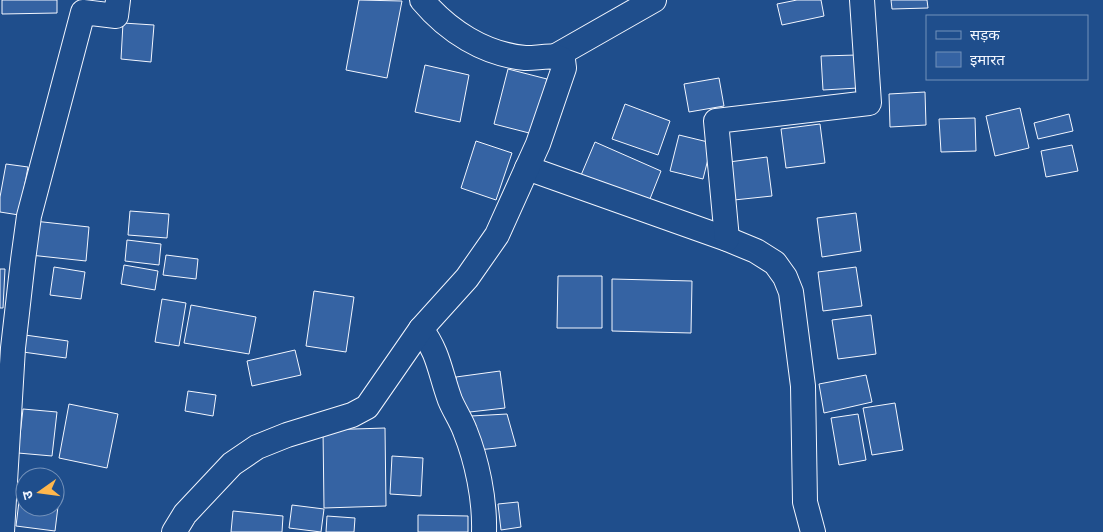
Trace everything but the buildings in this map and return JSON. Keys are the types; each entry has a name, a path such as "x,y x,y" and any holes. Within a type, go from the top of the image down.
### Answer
{"street":[{"path":"2,532 13,348 29,216 83,12 116,16 118,0"},
{"path":"174,532 185,514 226,470 257,447 287,435 352,415 367,407 421,329 480,262 497,235 538,144 564,68 562,60 554,57 525,58 488,49 453,29 422,0"},
{"path":"554,57 654,0"},
{"path":"727,239 716,121 869,103 862,0"},
{"path":"527,168 727,239 756,251 775,263 785,277 792,292 803,386 805,502 813,532"},
{"path":"421,329 432,344 440,363 450,400 465,431 484,498 484,532"}]}
